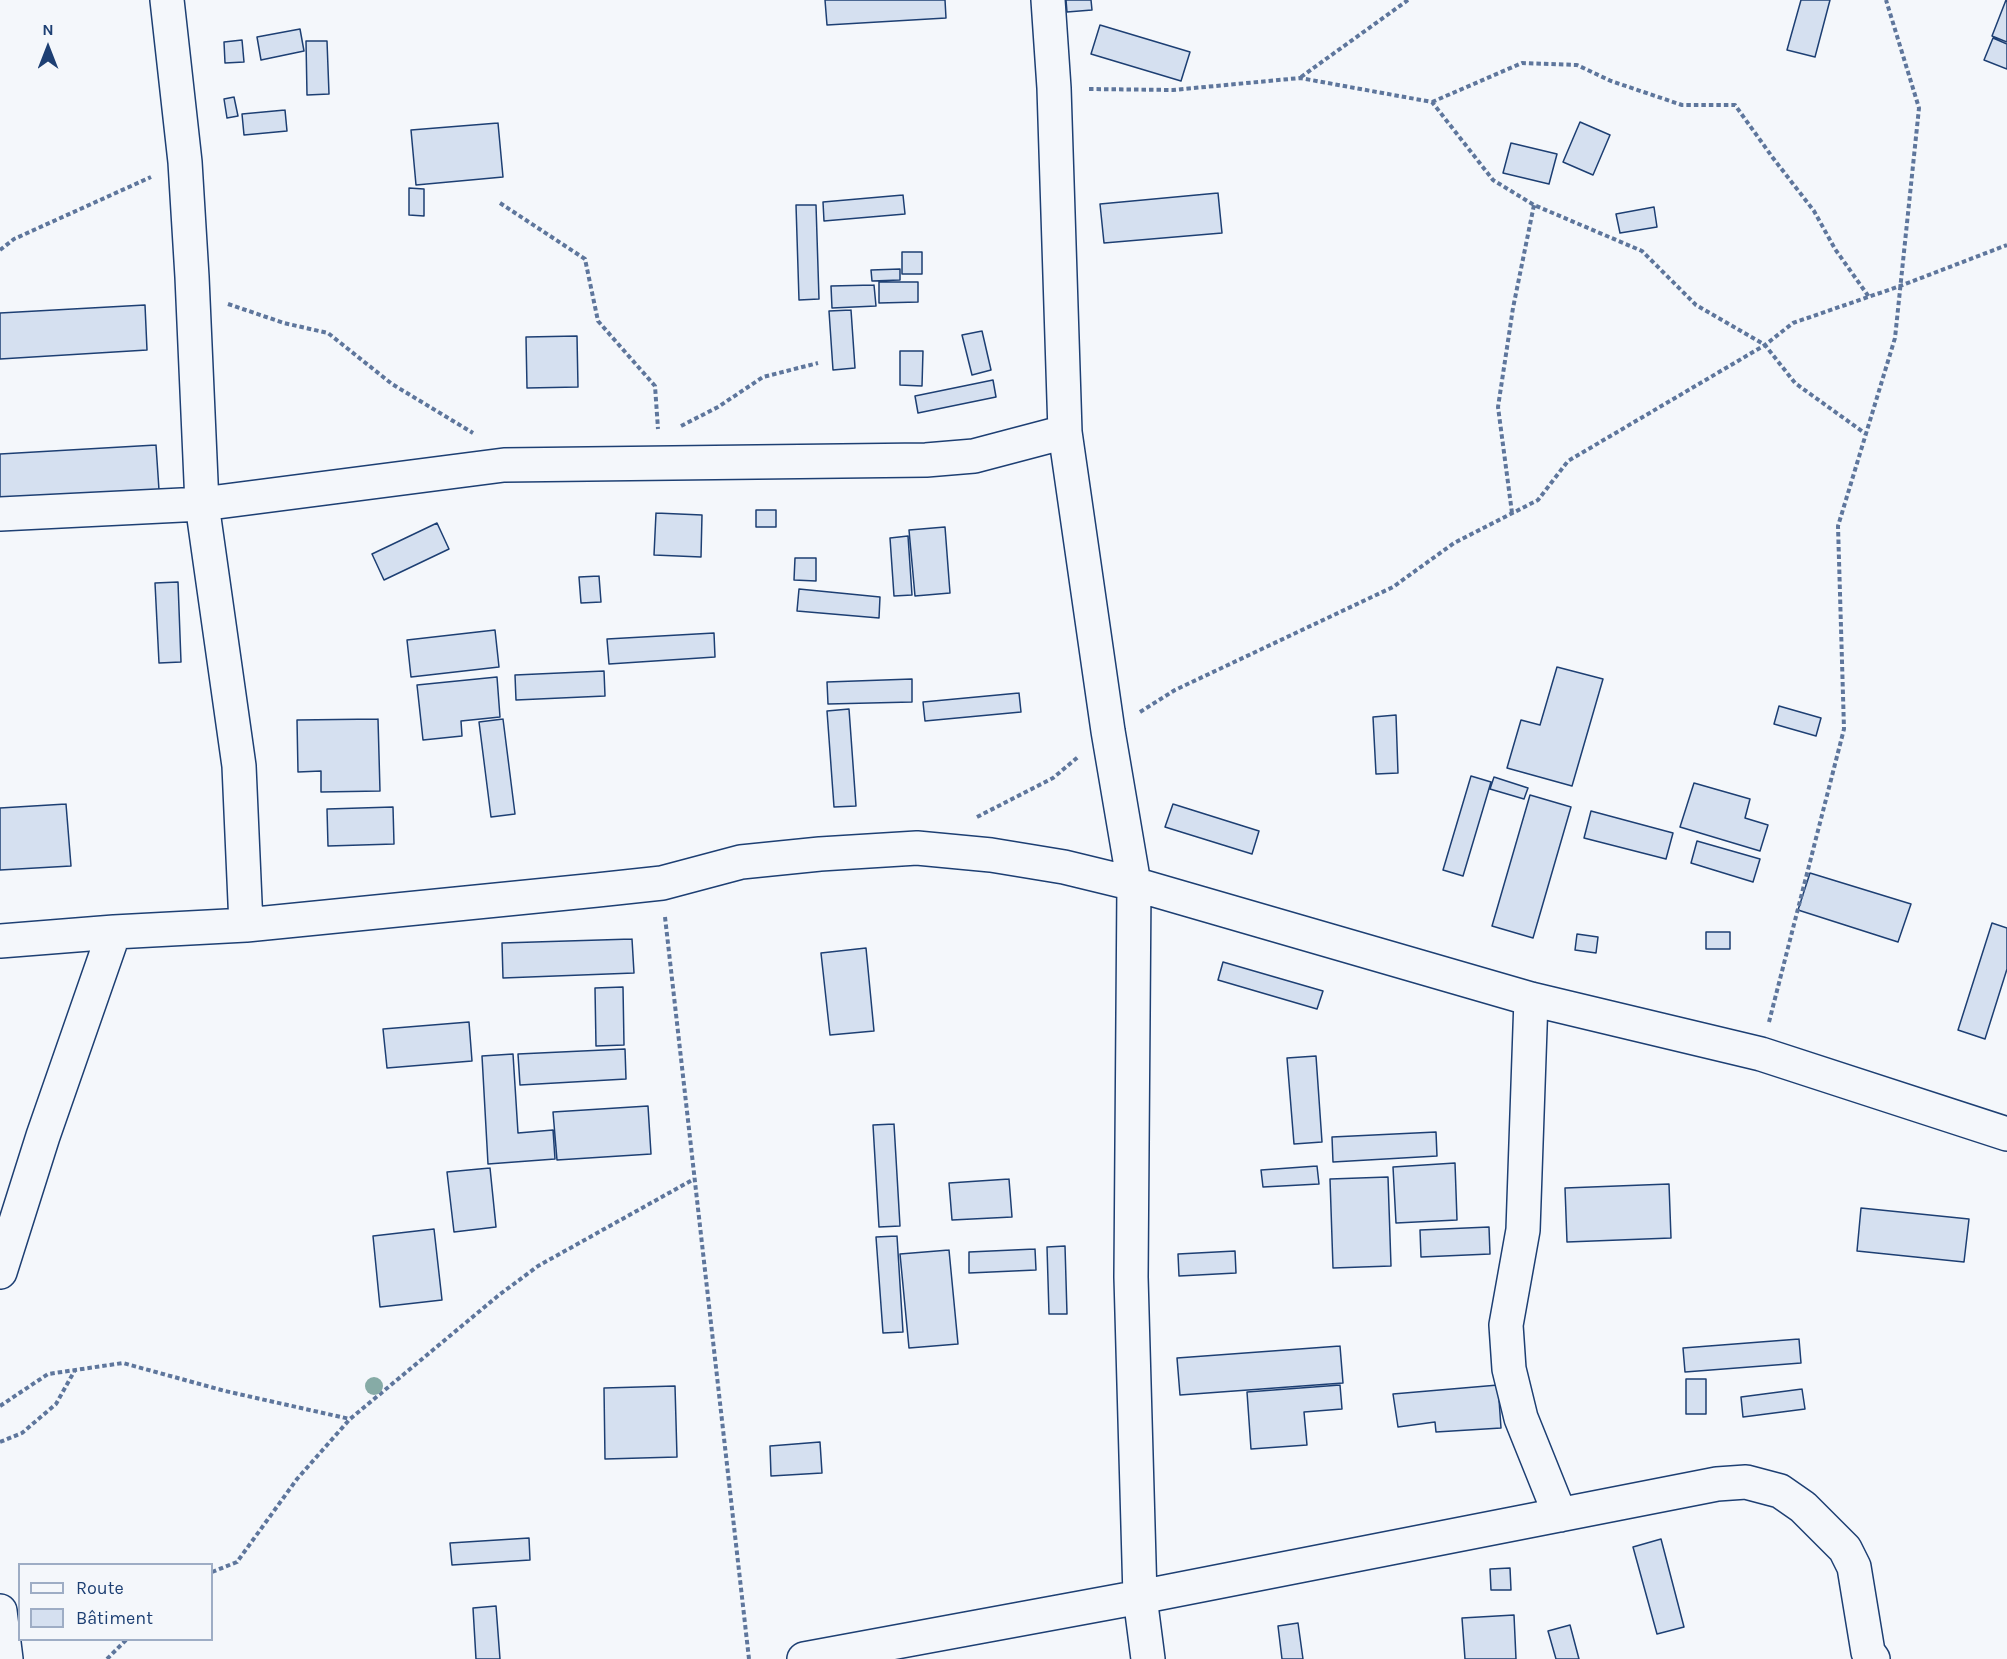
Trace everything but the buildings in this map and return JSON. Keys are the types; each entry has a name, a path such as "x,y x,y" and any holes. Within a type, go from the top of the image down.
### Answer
{"street":[{"path":"167,0 185,162 202,504 239,766 246,925"},
{"path":"1048,0 1054,88 1065,432 1108,732 1134,884 1131,1277 1140,1597 1148,1659"},
{"path":"0,514 202,504 504,465 926,460 974,456 1065,432"},
{"path":"0,941 246,925 662,883 741,862 820,854 917,848 990,855 1064,867 1134,884 1531,999 1761,1054 2007,1134"},
{"path":"0,1272 43,1136 114,932"},
{"path":"1531,999 1523,1230 1506,1325 1509,1369 1521,1418 1560,1515"},
{"path":"804,1659 1140,1597 1717,1484 1746,1482 1780,1491 1803,1507 1845,1549 1854,1567 1868,1652 1873,1659"},
{"path":"0,1611 6,1659"}],"path":[{"path":"1300,78 1408,0"},
{"path":"1761,1054 1844,729 1838,526 1895,338 1919,108 1886,0"},
{"path":"1054,88 1173,90 1300,78 1432,102 1522,63 1577,65 1611,81 1682,105 1735,105 1814,211 1835,249 1869,297"},
{"path":"1432,102 1493,180 1534,205 1642,251 1696,305 1765,345 1795,383 1866,434"},
{"path":"0,250 14,239 185,162"},
{"path":"500,204 585,259 598,321 655,386 658,436 621,463"},
{"path":"1512,513 1498,407 1513,308 1534,205"},
{"path":"970,820 1053,778 1108,732 1175,690 1394,587 1454,543 1538,500 1568,461 1765,345 1793,323 1900,286 2007,245"},
{"path":"192,277 215,299 284,323 328,333 392,384 479,436 504,465"},
{"path":"680,427 718,407 763,378 818,363"},
{"path":"662,883 749,1659"},
{"path":"213,1572 237,1562 297,1479 350,1419 499,1295 538,1266 694,1179"},
{"path":"0,1406 48,1374 123,1363 225,1391 350,1419"},
{"path":"0,1442 21,1433 56,1404 76,1370"},
{"path":"107,1659 125,1641"}]}
